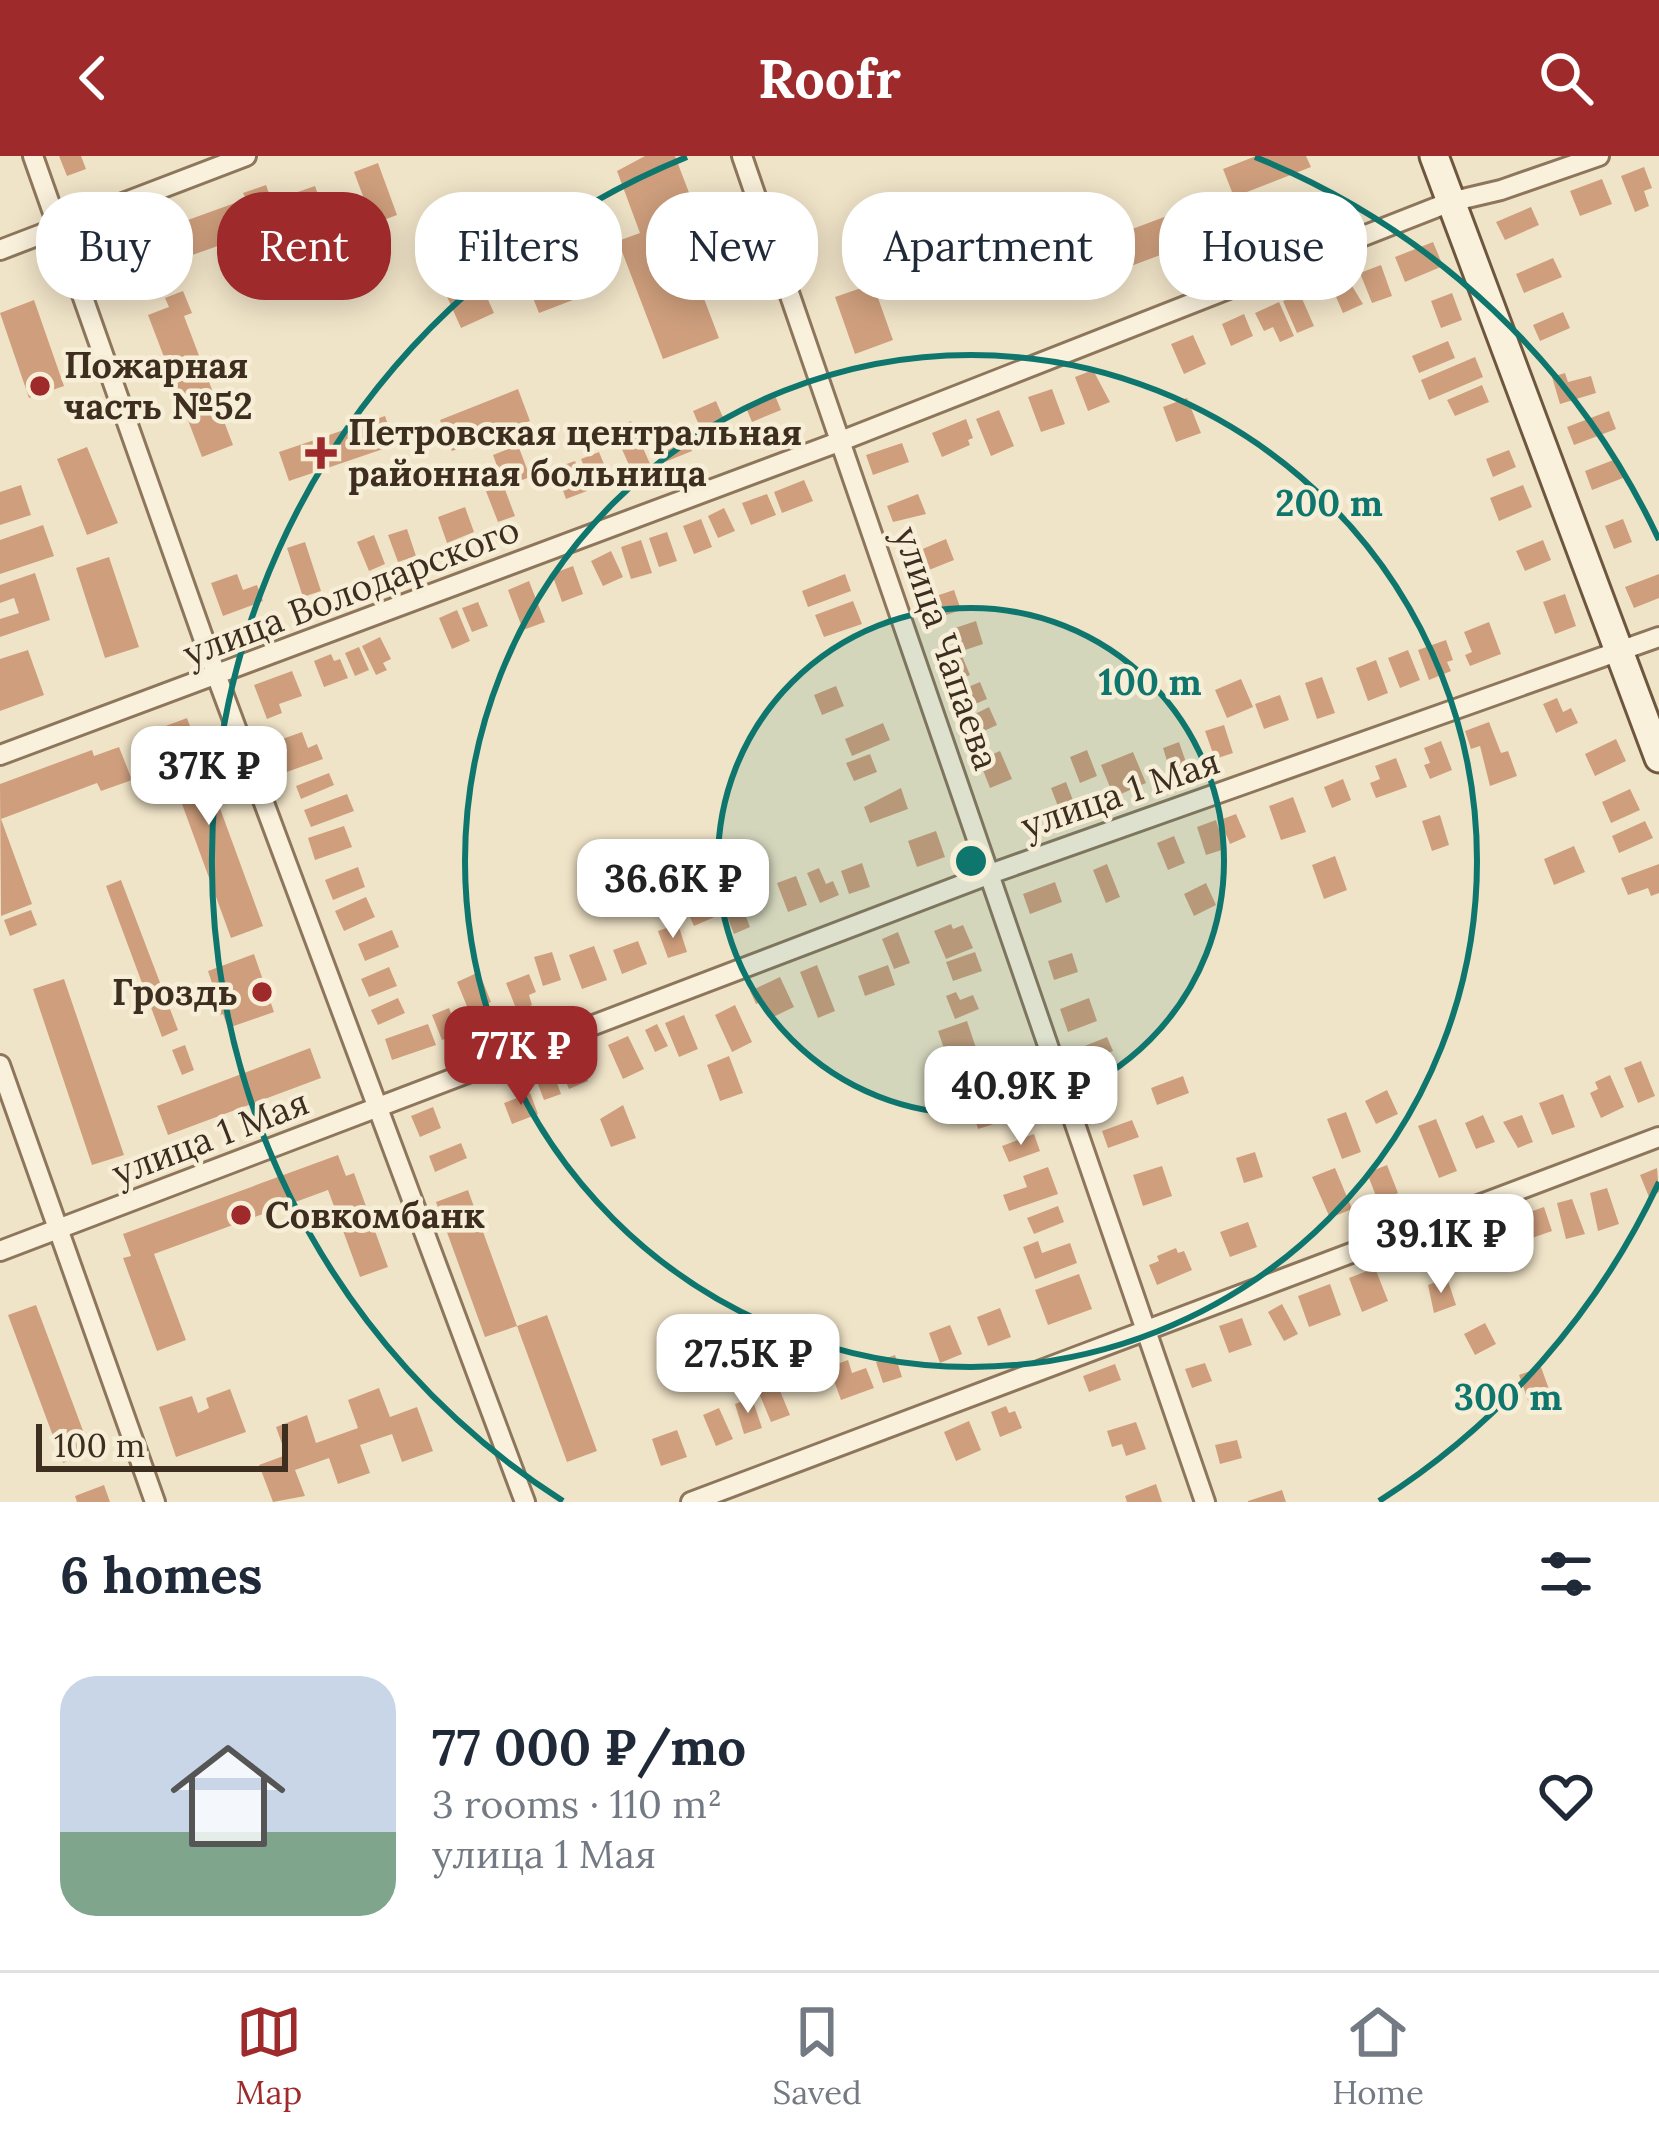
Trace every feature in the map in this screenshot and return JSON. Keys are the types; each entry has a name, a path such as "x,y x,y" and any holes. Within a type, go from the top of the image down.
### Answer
{"street":[{"path":"33,156 46,192"},
{"path":"151,192 246,156"},
{"name":"улица Чапаева","path":"742,156 1205,1502"},
{"path":"1434,156 1659,758"},
{"name":"улица Володарского","path":"0,755 842,441 1450,202 1502,190 1599,156"},
{"path":"0,250 36,236"},
{"path":"85,300 217,676 525,1502"},
{"name":"улица 1 Мая","path":"0,1251 990,874 1659,637"},
{"path":"0,1064 155,1502"},
{"path":"691,1502 1659,1138"}],"building":[{"path":"59,156 81,156 86,169 67,176"},
{"path":"645,156 675,156 689,192 646,192 646,300 705,300 719,338 663,359 622,251 622,240 640,233 617,171"},
{"path":"1256,156 1306,156 1311,167 1247,192 1232,192 1223,169"},
{"path":"378,163 389,192 362,192 354,172"},
{"path":"1644,167 1652,188 1644,191 1649,206 1635,212 1621,176"},
{"path":"1602,179 1612,204 1580,216 1570,191"},
{"path":"1531,207 1539,225 1505,240 1496,222"},
{"path":"217,209 217,246 193,255 193,218"},
{"path":"1159,219 1159,256 1135,264 1135,228"},
{"path":"1433,242 1443,266 1405,282 1395,257"},
{"path":"1553,258 1562,277 1524,293 1516,274"},
{"path":"1381,265 1392,296 1372,303 1367,270"},
{"path":"1452,293 1462,320 1441,328 1431,301"},
{"path":"835,297 879,300 893,340 855,354"},
{"path":"34,300 64,386 29,398 0,313"},
{"path":"166,300 187,300 192,313 184,316 233,445 202,457 148,315 169,307"},
{"path":"449,300 488,300 494,313 461,328"},
{"path":"534,300 573,300 539,313"},
{"path":"1303,300 1314,326 1297,333 1283,301"},
{"path":"1337,300 1363,304 1343,313"},
{"path":"1279,302 1294,336 1280,342 1273,327 1264,331 1255,313"},
{"path":"1563,312 1570,328 1540,341 1533,325"},
{"path":"1244,314 1253,336 1231,346 1222,324"},
{"path":"1193,335 1206,364 1184,374 1171,344"},
{"path":"1448,341 1455,358 1419,373 1412,356"},
{"path":"1475,357 1483,377 1429,400 1421,380"},
{"path":"1093,370 1110,402 1088,411 1075,377"},
{"path":"1565,373 1568,382 1591,376 1596,393 1560,404 1552,377"},
{"path":"1482,385 1489,402 1455,416 1447,400"},
{"path":"518,389 530,421 452,451 440,420"},
{"path":"1052,389 1065,424 1041,432 1028,397"},
{"path":"774,393 781,410 752,422 745,405"},
{"path":"1187,398 1201,433 1176,442 1163,407"},
{"path":"716,401 730,434 707,444 693,411"},
{"path":"999,410 1014,446 991,456 976,419"},
{"path":"1609,411 1616,429 1574,445 1567,427"},
{"path":"385,416 395,445 289,481 279,452"},
{"path":"966,419 973,438 968,440 970,445 942,457 932,433"},
{"path":"631,421 651,466 633,474 613,429"},
{"path":"667,424 671,435 684,430 692,451 665,462 651,430"},
{"path":"902,443 909,462 873,475 866,455"},
{"path":"518,445 530,477 504,487 515,516 498,522 482,481 500,474 493,455"},
{"path":"87,447 118,523 87,535 57,459"},
{"path":"1509,450 1516,467 1493,477 1486,459"},
{"path":"599,452 611,481 593,489 581,459"},
{"path":"1616,459 1623,478 1592,490 1585,471"},
{"path":"575,461 587,491 566,499 555,468"},
{"path":"804,480 813,501 782,513 774,492"},
{"path":"21,485 31,515 0,525 0,492"},
{"path":"1523,485 1532,507 1499,521 1490,498"},
{"path":"767,494 776,515 751,525 742,503"},
{"path":"918,494 926,514 893,522 887,506"},
{"path":"465,507 474,532 447,543 438,517"},
{"path":"724,508 735,531 718,538 708,516"},
{"path":"701,519 712,547 694,554 683,526"},
{"path":"1623,519 1632,542 1614,549 1605,526"},
{"path":"43,525 54,556 0,574 0,540"},
{"path":"407,529 416,556 398,562 388,535"},
{"path":"667,532 677,561 659,567 649,538"},
{"path":"374,535 385,564 369,571 357,542"},
{"path":"946,539 954,560 914,576 906,556"},
{"path":"641,540 652,573 631,579 621,547"},
{"path":"1543,540 1551,560 1525,571 1516,551"},
{"path":"305,542 321,591 303,597 287,548"},
{"path":"611,551 623,577 603,586 591,561"},
{"path":"109,557 139,647 105,658 76,568"},
{"path":"573,566 583,594 562,602 552,574"},
{"path":"35,573 50,620 0,637 0,619 19,613 14,598 0,603 0,585"},
{"path":"237,574 243,590 257,585 263,601 223,616 211,583"},
{"path":"845,574 851,591 808,607 802,591"},
{"path":"1659,574 1659,598 1634,608 1625,587"},
{"path":"529,581 545,622 523,630 508,590"},
{"path":"954,590 961,610 928,621 921,601"},
{"path":"1565,594 1576,626 1555,634 1543,602"},
{"path":"853,601 862,624 824,637 815,615"},
{"path":"478,602 488,626 472,632 462,608"},
{"path":"457,610 470,641 452,649 439,618"},
{"path":"976,621 983,644 956,653 949,630"},
{"path":"1489,622 1501,654 1470,666 1465,655 1472,652 1464,632"},
{"path":"380,637 391,659 383,663 387,670 376,675 362,646"},
{"path":"1446,640 1453,660 1447,662 1451,671 1429,680 1418,650"},
{"path":"951,646 960,666 962,656 970,675 953,682 940,651"},
{"path":"359,647 369,670 355,676 345,653"},
{"path":"28,650 44,695 0,711 0,659"},
{"path":"1408,650 1420,680 1400,688 1388,658"},
{"path":"331,654 334,661 340,659 348,678 324,687 314,661"},
{"path":"1376,660 1388,693 1368,701 1356,668"},
{"path":"292,671 302,696 279,704 282,713 267,719 254,685"},
{"path":"1322,677 1335,713 1317,719 1305,683"},
{"path":"1241,679 1253,707 1227,718 1215,690"},
{"path":"980,682 987,699 961,710 954,693"},
{"path":"836,686 844,706 822,715 814,695"},
{"path":"1280,695 1289,720 1264,729 1255,704"},
{"path":"1557,698 1563,712 1571,708 1578,723 1556,733 1543,704"},
{"path":"989,707 997,725 973,736 965,719"},
{"path":"187,718 263,926 231,938 155,730"},
{"path":"1489,722 1501,753 1508,751 1517,776 1490,786 1480,746 1471,749 1465,731"},
{"path":"883,723 890,740 852,756 845,739"},
{"path":"1224,725 1233,753 1215,759 1205,731"},
{"path":"302,732 308,748 317,744 323,759 284,773 274,742"},
{"path":"1616,739 1626,761 1595,776 1585,754"},
{"path":"1441,741 1452,770 1430,779 1424,748"},
{"path":"1179,742 1188,768 1171,774 1163,748"},
{"path":"119,747 132,780 101,791 97,783 1,819 32,904 1,916 0,784 92,750 94,756"},
{"path":"1087,750 1097,776 1080,783 1070,757"},
{"path":"1000,751 1012,779 990,788 979,760"},
{"path":"1133,752 1146,783 1114,797 1101,765"},
{"path":"870,754 877,772 854,781 846,763"},
{"path":"1396,758 1407,787 1376,798 1370,783 1380,779 1375,766"},
{"path":"329,773 334,785 301,799 296,786"},
{"path":"1343,779 1351,800 1332,808 1324,787"},
{"path":"1066,782 1076,808 1061,814 1051,788"},
{"path":"901,788 908,809 870,823 864,807"},
{"path":"1630,789 1640,810 1611,823 1602,802"},
{"path":"347,794 354,811 311,827 304,810"},
{"path":"1293,797 1306,832 1281,840 1269,806"},
{"path":"1236,814 1246,837 1230,844 1220,820"},
{"path":"1440,815 1449,845 1432,851 1422,821"},
{"path":"1216,820 1225,849 1206,855 1197,827"},
{"path":"1645,821 1653,838 1619,853 1612,836"},
{"path":"344,826 352,847 315,860 308,838"},
{"path":"936,831 945,857 917,867 908,841"},
{"path":"1174,836 1185,863 1168,870 1157,843"},
{"path":"1574,846 1585,872 1554,885 1544,859"},
{"path":"1335,856 1347,890 1324,899 1312,865"},
{"path":"862,863 870,887 849,894 841,871"},
{"path":"1107,864 1120,897 1106,903 1093,870"},
{"path":"1659,864 1659,893 1651,896 1648,888 1628,895 1621,878"},
{"path":"358,867 365,887 333,900 325,880"},
{"path":"819,868 826,884 833,881 839,895 820,903 807,873"},
{"path":"706,876 719,915 694,926 681,897 690,893 686,885"},
{"path":"796,876 807,905 788,912 777,883"},
{"path":"121,880 178,1030 162,1037 106,886"},
{"path":"1055,882 1062,902 1030,914 1023,894"},
{"path":"1206,883 1216,905 1194,916 1184,894"},
{"path":"366,897 375,917 344,931 335,911"},
{"path":"739,899 750,927 734,934 723,906"},
{"path":"31,910 37,925 10,936 4,920"},
{"path":"678,924 687,952 668,958 658,931"},
{"path":"951,924 953,929 963,925 973,948 946,959 934,931"},
{"path":"392,930 399,947 365,961 358,944"},
{"path":"898,932 910,963 894,969 882,939"},
{"path":"638,941 647,964 622,974 613,950"},
{"path":"594,946 607,980 582,989 569,955"},
{"path":"552,952 561,980 543,986 534,957"},
{"path":"975,952 982,971 953,981 946,962"},
{"path":"1072,953 1078,972 1054,980 1048,961"},
{"path":"254,954 274,1012 228,1028 223,1014 216,1016 210,1000 217,998 208,971"},
{"path":"817,965 835,1011 818,1018 800,972"},
{"path":"888,965 895,985 865,996 858,976"},
{"path":"389,967 397,986 369,997 361,979"},
{"path":"479,972 493,1021 476,1028 457,982"},
{"path":"529,974 536,992 529,995 532,1005 517,1011 506,983"},
{"path":"780,977 794,1007 771,1018 763,1001 756,1004 750,991"},
{"path":"64,979 124,1155 92,1165 33,989"},
{"path":"956,992 960,1000 973,995 979,1009 955,1019 946,996"},
{"path":"398,998 405,1013 378,1025 371,1010"},
{"path":"1089,998 1097,1021 1068,1032 1060,1009"},
{"path":"735,1005 752,1042 732,1052 715,1015"},
{"path":"449,1008 459,1034 442,1040 432,1015"},
{"path":"684,1015 698,1049 679,1057 665,1023"},
{"path":"967,1021 977,1051 948,1060 938,1031"},
{"path":"428,1024 436,1045 392,1060 385,1039"},
{"path":"657,1024 668,1046 655,1052 645,1030"},
{"path":"628,1036 644,1069 623,1079 608,1045"},
{"path":"1107,1037 1111,1059 1082,1066 1075,1050"},
{"path":"185,1045 194,1070 182,1075 172,1050"},
{"path":"310,1048 321,1078 168,1135 157,1106"},
{"path":"577,1055 588,1081 569,1089 558,1063"},
{"path":"729,1056 743,1093 720,1101 707,1065"},
{"path":"1011,1061 1017,1080 983,1091 976,1071"},
{"path":"1641,1061 1655,1096 1638,1103 1624,1068"},
{"path":"550,1064 561,1094 544,1100 533,1071"},
{"path":"1103,1071 1113,1100 1094,1106 1085,1077"},
{"path":"1610,1075 1624,1107 1601,1118 1590,1093 1598,1089 1595,1082"},
{"path":"1183,1076 1189,1093 1157,1105 1151,1088"},
{"path":"1020,1086 1028,1113 978,1129 973,1112 1004,1103 1001,1092"},
{"path":"1387,1090 1398,1114 1376,1124 1365,1101"},
{"path":"530,1093 538,1114 512,1124 504,1103"},
{"path":"1563,1094 1575,1127 1552,1135 1539,1103"},
{"path":"623,1105 636,1138 611,1147 600,1119"},
{"path":"433,1107 441,1128 420,1137 411,1116"},
{"path":"1346,1112 1361,1152 1342,1159 1327,1119"},
{"path":"1483,1115 1495,1142 1476,1149 1465,1123"},
{"path":"1522,1115 1533,1142 1518,1148 1503,1122"},
{"path":"1436,1119 1457,1171 1439,1178 1418,1126"},
{"path":"1132,1120 1139,1137 1108,1148 1102,1131"},
{"path":"1034,1134 1040,1151 1009,1162 1002,1146"},
{"path":"461,1143 467,1158 435,1172 429,1156"},
{"path":"1255,1152 1263,1177 1244,1183 1236,1158"},
{"path":"338,1155 346,1176 354,1173 388,1267 360,1277 328,1190 154,1254 186,1340 157,1351 123,1258 131,1256 123,1234"},
{"path":"1387,1165 1398,1193 1378,1201 1367,1173"},
{"path":"1162,1166 1172,1196 1143,1206 1133,1175"},
{"path":"1048,1167 1058,1194 1009,1211 1003,1195 1027,1187 1023,1176"},
{"path":"1335,1168 1352,1209 1330,1218 1312,1177"},
{"path":"1657,1168 1659,1192 1649,1197 1640,1175"},
{"path":"1607,1188 1619,1224 1598,1231 1590,1193"},
{"path":"468,1190 517,1326 485,1337 436,1202"},
{"path":"1572,1199 1585,1234 1566,1239 1557,1203"},
{"path":"1058,1206 1064,1222 1034,1234 1027,1218"},
{"path":"1544,1207 1552,1231 1532,1238 1524,1214"},
{"path":"1514,1216 1526,1249 1503,1258 1491,1224"},
{"path":"1248,1222 1257,1247 1230,1257 1220,1232"},
{"path":"1479,1229 1489,1257 1469,1265 1458,1236"},
{"path":"1038,1241 1042,1253 1070,1243 1077,1263 1035,1279 1023,1247"},
{"path":"1176,1248 1178,1253 1184,1251 1192,1270 1157,1285 1149,1265"},
{"path":"1375,1268 1388,1301 1362,1312 1349,1278"},
{"path":"1079,1274 1092,1309 1048,1325 1035,1290"},
{"path":"1447,1278 1456,1305 1434,1313 1428,1285"},
{"path":"1330,1284 1341,1315 1309,1327 1298,1296"},
{"path":"1282,1304 1298,1334 1284,1341 1268,1312"},
{"path":"36,1305 91,1452 63,1463 8,1315"},
{"path":"1000,1308 1011,1337 988,1346 977,1317"},
{"path":"547,1315 597,1451 567,1462 517,1326"},
{"path":"1242,1318 1252,1345 1229,1353 1219,1326"},
{"path":"1485,1323 1496,1344 1475,1355 1464,1334"},
{"path":"950,1325 962,1354 940,1363 929,1333"},
{"path":"895,1355 902,1377 883,1383 876,1362"},
{"path":"848,1360 852,1373 866,1368 874,1388 841,1400 829,1367"},
{"path":"1205,1363 1212,1381 1192,1388 1185,1369"},
{"path":"1115,1364 1121,1380 1089,1392 1083,1376"},
{"path":"1541,1367 1551,1395 1529,1403 1519,1375"},
{"path":"778,1386 790,1415 771,1422 759,1393"},
{"path":"379,1388 390,1417 417,1407 433,1451 402,1462 392,1434 360,1445 370,1473 338,1484 329,1458 295,1470 305,1496 273,1502 259,1465 286,1455 276,1427 307,1415 316,1443 358,1428 348,1400"},
{"path":"230,1389 246,1432 176,1457 159,1407 192,1396 198,1413 209,1408 206,1398"},
{"path":"752,1398 762,1428 744,1434 735,1404"},
{"path":"1006,1406 1009,1413 1015,1411 1022,1428 1000,1437 991,1412"},
{"path":"719,1408 733,1439 716,1446 703,1415"},
{"path":"969,1421 981,1450 956,1461 944,1432"},
{"path":"1136,1422 1146,1449 1126,1456 1122,1444 1112,1447 1107,1431"},
{"path":"677,1430 687,1457 661,1466 652,1439"},
{"path":"1237,1440 1242,1458 1220,1464 1215,1445"},
{"path":"1156,1484 1162,1502 1127,1502 1125,1496"},
{"path":"104,1485 110,1502 77,1502 75,1496"},
{"path":"1282,1490 1286,1502 1248,1502 1248,1501"}],"place":[{"name":"Пожарная часть №52","path":"40,386"},
{"name":"Петровская центральная районная больница","path":"321,453"},
{"name":"Гроздь","path":"262,992"},
{"name":"Совкомбанк","path":"241,1215"}]}
